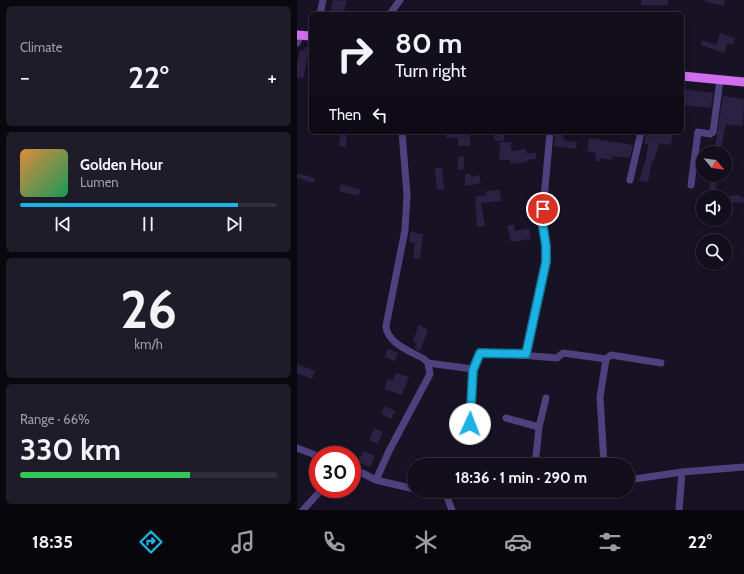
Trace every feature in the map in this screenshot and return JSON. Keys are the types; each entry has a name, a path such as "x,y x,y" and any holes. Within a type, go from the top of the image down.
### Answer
{"main road":[{"path":"298,38 309,36"},
{"path":"684,76 744,82"}],"street":[{"path":"320,12 323,0"},
{"path":"392,12 399,0"},
{"path":"691,184 698,132 710,134 713,132 720,80"},
{"path":"402,134 407,195 405,230 386,326 387,333 391,339 428,363 473,370"},
{"path":"526,354 546,262 546,246 542,220 551,134"},
{"path":"630,180 641,134"},
{"path":"470,436 473,370 479,355 483,352 526,354 557,358 563,353 606,359"},
{"path":"604,458 600,397 606,359 611,355 661,363"},
{"path":"376,480 389,450 430,374 428,363"},
{"path":"536,458 539,427 546,398"},
{"path":"506,418 539,427"},
{"path":"297,448 309,453"},
{"path":"635,479 682,472 744,467"},
{"path":"361,472 376,480 407,487"},
{"path":"679,510 682,472"},
{"path":"303,510 314,498"},
{"path":"447,498 452,510"}],"building":[{"path":"333,0 347,1 344,12 330,12"},
{"path":"641,0 668,0 668,5 641,5"},
{"path":"705,0 725,0 724,6 705,2"},
{"path":"720,33 735,38 733,45 728,43 724,53 701,45 702,40 716,45"},
{"path":"305,47 309,47 309,56 303,79 297,77 297,62 300,51 304,51"},
{"path":"684,89 713,93 711,108 684,105"},
{"path":"723,96 744,99 743,126 726,124 721,146 715,146"},
{"path":"340,134 347,134 346,147 339,146"},
{"path":"446,134 470,134 470,146 458,146 458,138 446,138"},
{"path":"494,134 504,134 504,141 494,141"},
{"path":"555,134 564,134 563,140 577,143 576,149 554,146"},
{"path":"646,134 673,134 671,145 659,143 654,161 652,161 648,182 639,180 646,159 648,144 644,144"},
{"path":"589,138 633,145 630,158 613,156 612,160 600,158 599,162 595,161 596,153 587,151"},
{"path":"500,142 511,142 511,151 526,149 526,153 536,153 536,159 511,164 510,160 499,160"},
{"path":"464,156 464,169 458,170 458,157"},
{"path":"435,168 442,168 444,189 437,190"},
{"path":"297,173 315,178 313,183 297,178"},
{"path":"465,174 471,174 471,177 479,175 481,183 465,186"},
{"path":"710,182 717,182 716,190 709,190"},
{"path":"341,184 361,190 359,195 357,194 357,196 339,191"},
{"path":"500,190 501,201 481,203 485,226 477,227 475,197 486,195 486,191"},
{"path":"732,195 741,196 744,198 744,203 732,202"},
{"path":"514,224 515,231 529,228 531,239 511,242 507,226"},
{"path":"410,232 423,234 420,259 413,258 415,243 409,242"},
{"path":"419,324 428,330 420,351 414,348 417,343 413,342"},
{"path":"388,349 398,353 395,361 385,357"},
{"path":"297,364 315,371 312,379 297,373"},
{"path":"396,373 409,377 402,395 384,389 388,379 393,380"},
{"path":"385,406 395,411 391,419 381,414"},
{"path":"374,428 383,432 378,444 369,440"},
{"path":"363,451 375,456 370,467 361,463 361,455"}],"route":[{"path":"470,424 473,370 480,353 526,354 538,295 543,284 546,262 546,246 542,220 543,209"}]}
